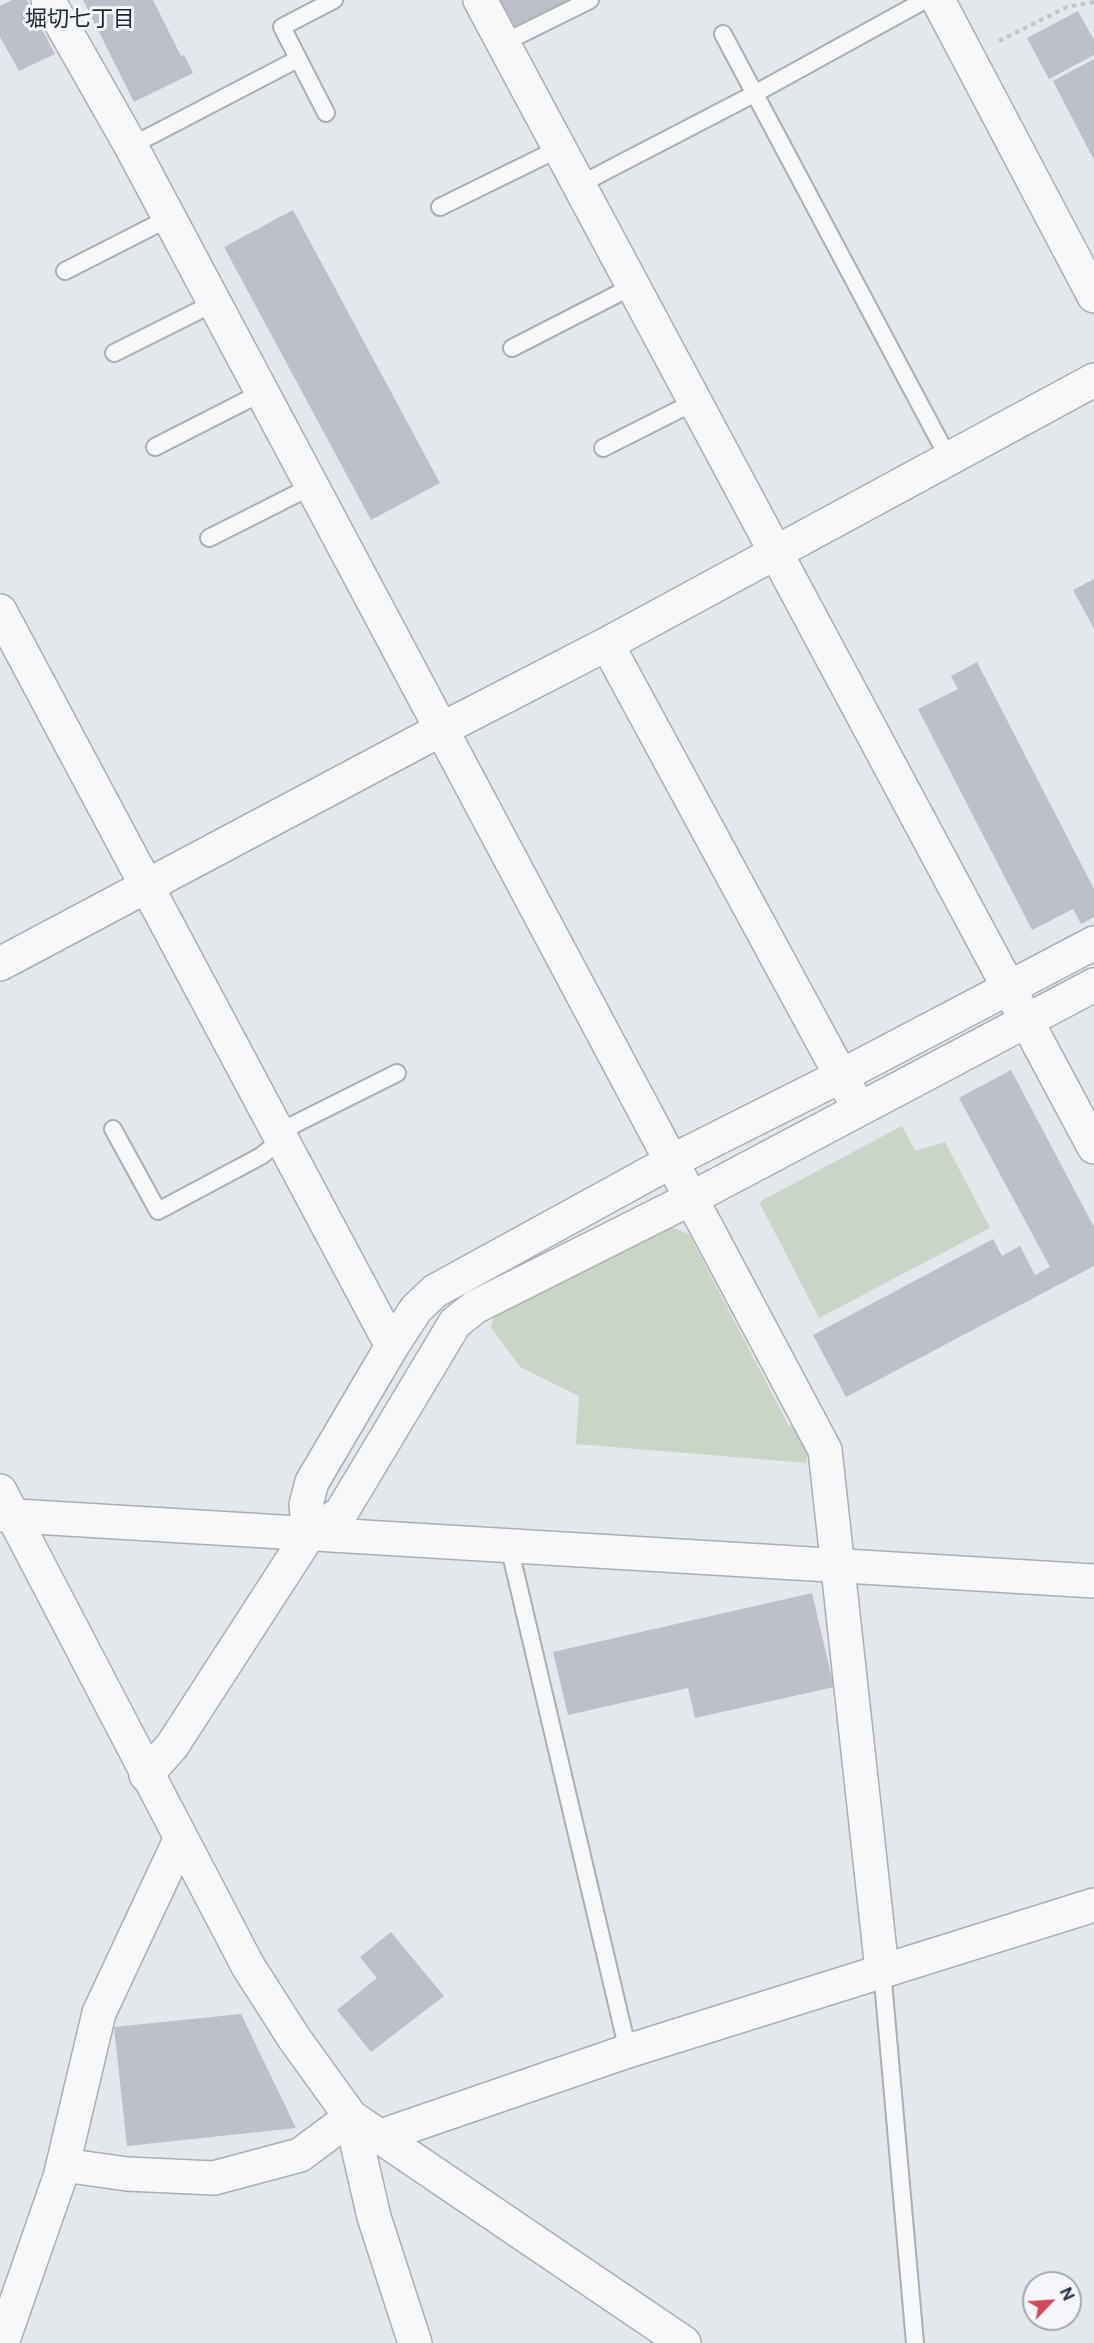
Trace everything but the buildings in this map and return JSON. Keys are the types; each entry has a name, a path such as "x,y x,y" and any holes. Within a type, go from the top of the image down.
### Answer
{"street":[{"path":"48,0 169,218 825,1450 882,1970"},
{"path":"480,0 1094,1147"},
{"path":"938,0 1094,296"},
{"path":"0,964 607,644 1094,380"},
{"path":"0,611 392,1346"},
{"path":"607,644 859,1108"},
{"path":"309,1534 306,1505 312,1482 392,1346 416,1309 435,1291 672,1161 841,1076 1094,943"},
{"path":"146,1775 172,1746 309,1534 341,1513 455,1323 475,1307 692,1198 1094,985"},
{"path":"4,1507 309,1534 1094,1581"},
{"path":"4,1507 248,1966 294,2038 351,2117 684,2343"},
{"path":"2,2343 63,2165 99,2013 180,1840"},
{"path":"381,2136 628,2050 1094,1905"},
{"path":"63,2165 127,2174 214,2178 300,2155 351,2117"},
{"path":"351,2117 375,2217 415,2343"}],"lane":[{"path":"326,112 282,27 334,0"},
{"path":"503,43 590,0"},
{"path":"579,184 756,93 925,0"},
{"path":"723,34 949,459"},
{"path":"130,146 298,59"},
{"path":"440,207 558,149"},
{"path":"64,271 169,218"},
{"path":"512,348 633,286"},
{"path":"114,353 214,303"},
{"path":"155,447 261,393"},
{"path":"603,448 694,402"},
{"path":"209,538 312,486"},
{"path":"113,1129 158,1210 261,1156 281,1140 293,1125 397,1073"},
{"path":"509,1546 628,2050"},
{"path":"882,1970 915,2343"}],"path":[{"path":"969,56 1067,7 1094,2"}],"green space":[{"path":"902,1126 915,1151 945,1142 990,1228 819,1318 759,1202"},
{"path":"666,1225 689,1234 789,1426 796,1427 808,1450 806,1463 576,1444 579,1396 520,1367 491,1327 496,1311"}],"district":[{"name":"堀切七丁目","path":"80,19"}]}
